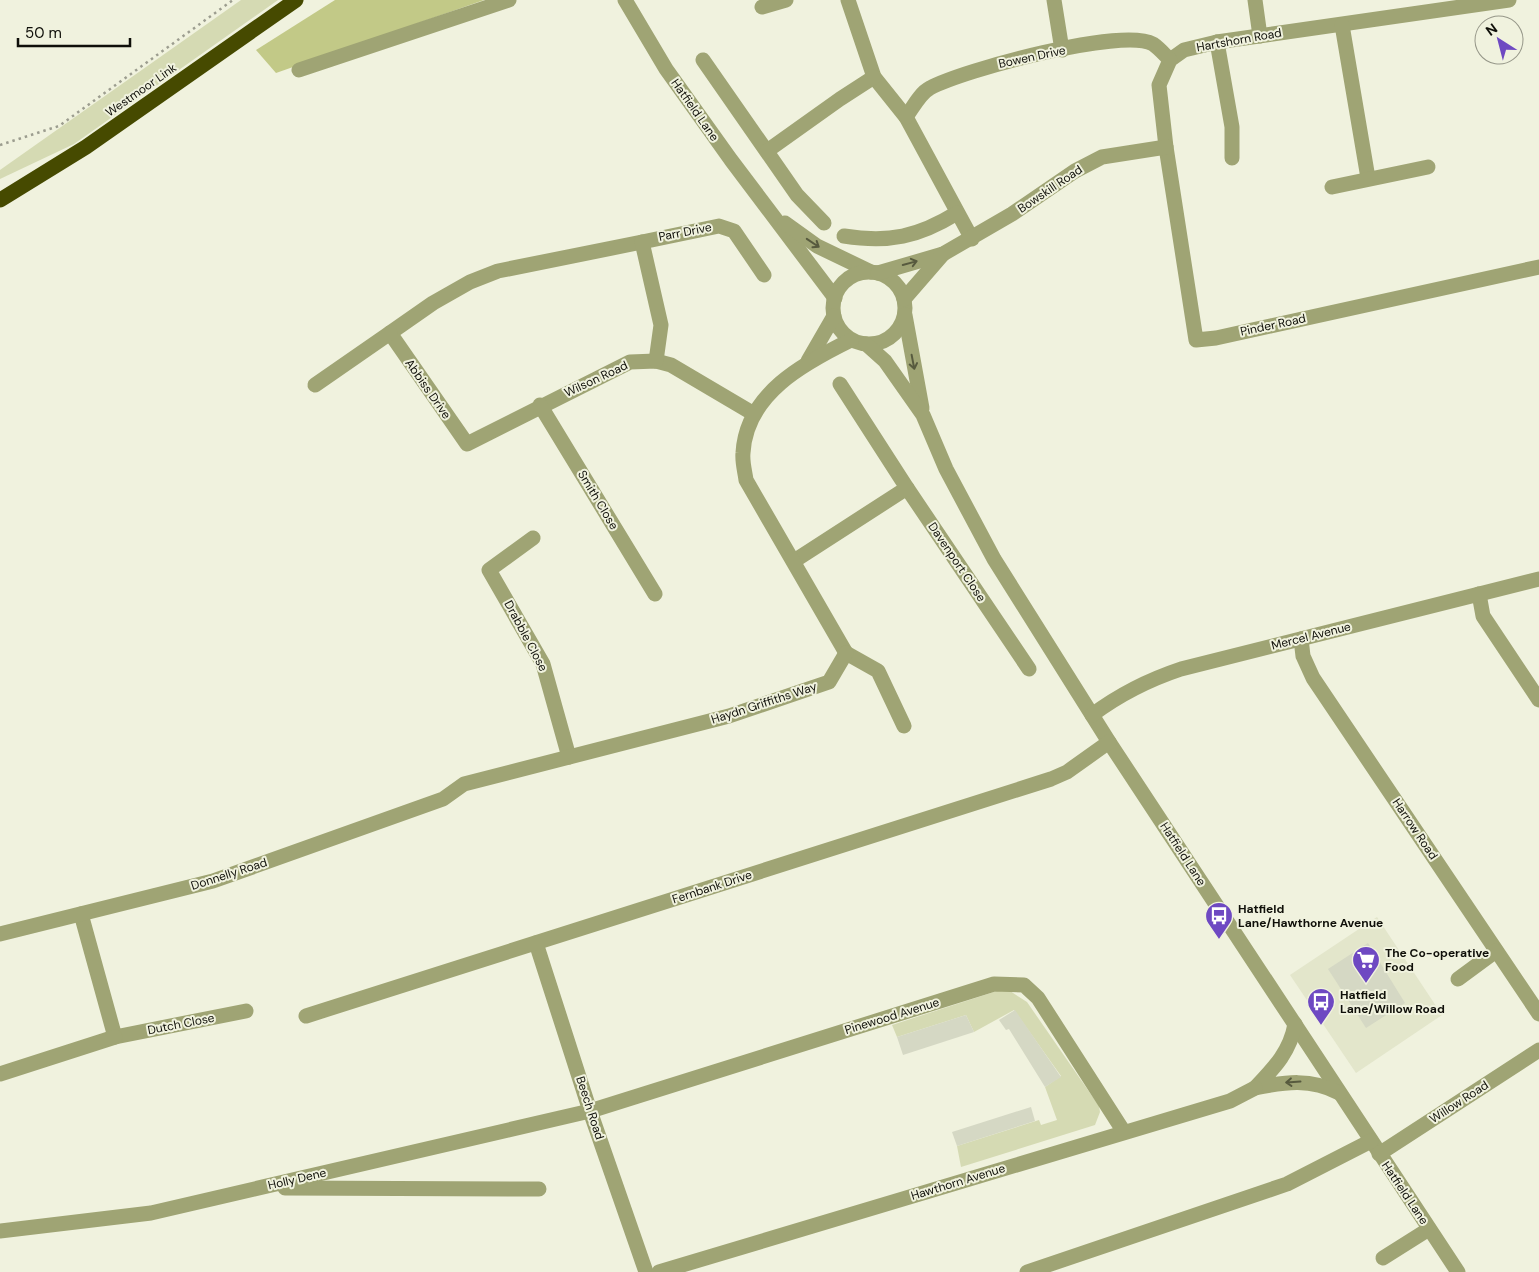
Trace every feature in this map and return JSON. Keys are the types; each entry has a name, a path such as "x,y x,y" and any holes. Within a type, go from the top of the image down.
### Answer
{"highway":[{"name":"Westmoor Link","path":"0,200 86,147 296,0"}],"street":[{"path":"299,70 509,0"},
{"name":"Hatfield Lane","path":"625,0 666,68 731,160 834,298"},
{"path":"762,7 786,0"},
{"path":"848,0 874,77 906,117 972,240"},
{"path":"1054,0 1062,50"},
{"path":"1255,0 1260,36"},
{"name":"Hartshorn Road","path":"1170,60 1184,50 1218,42 1342,24 1427,6 1509,0"},
{"path":"1342,24 1368,178"},
{"name":"Bowen Drive","path":"906,117 928,88 981,68 1062,50 1124,39 1153,44 1170,60"},
{"path":"1218,42 1232,127 1232,158"},
{"path":"703,60 797,195 824,222"},
{"path":"1166,148 1159,85 1170,60"},
{"path":"767,152 874,77"},
{"name":"Bowskill Road","path":"875,273 943,254 972,240 1075,171 1102,157 1166,148"},
{"name":"Pinder Road","path":"1166,148 1196,340 1216,338 1539,267"},
{"path":"1332,187 1428,167"},
{"path":"844,236 869,240 897,239 933,228 957,213"},
{"name":"Hatfield Lane","path":"773,214 817,246 875,273"},
{"name":"Parr Drive","path":"390,334 433,303 470,282 498,271 719,226 734,230 764,275"},
{"name":"Parr Drive","path":"642,242 661,325 656,361"},
{"name":"Bowskill Road","path":"904,306 943,254"},
{"path":"904,306 900,326 892,337 880,343 866,344 851,340 840,330 834,316 834,298 840,287 849,278 860,273 875,273 894,283 904,306 923,414"},
{"path":"808,361 834,316"},
{"path":"315,385 352,358 390,334"},
{"name":"Abbiss Drive","path":"390,334 467,444"},
{"path":"851,340 808,361 771,393 754,414 742,454 746,480 846,653 878,671 904,726"},
{"path":"866,344 885,361 923,414"},
{"name":"Wilson Road","path":"467,444 540,405 630,362 656,361 696,379 754,414"},
{"name":"Davenport Close","path":"840,384 907,488 1029,668"},
{"name":"Smith Close","path":"540,405 656,594"},
{"name":"Hatfield Lane","path":"923,414 946,469 994,559 1109,742 1458,1272"},
{"path":"794,561 907,488"},
{"name":"Drabble Close","path":"533,538 489,570 543,664 569,757"},
{"name":"Mercel Avenue","path":"1092,715 1117,697 1160,676 1539,579"},
{"path":"1479,594 1483,616 1539,700"},
{"name":"Harrow Road","path":"1301,639 1303,656 1313,678 1539,1014"},
{"name":"Haydn Griffiths Way","path":"451,793 464,784 729,716 829,682 846,653"},
{"name":"Fernbank Drive","path":"306,1016 1051,779 1068,772 1109,742"},
{"name":"Donnelly Road","path":"0,934 213,881 443,799 451,793"},
{"path":"81,914 115,1037"},
{"name":"Beech Road","path":"536,943 590,1111 646,1272"},
{"path":"1458,979 1496,951"},
{"name":"Pinewood Avenue","path":"590,1111 994,984 1008,983 1024,986 1038,998 1124,1132"},
{"name":"Dutch Close","path":"0,1074 115,1037 246,1011"},
{"name":"Hawthorn Avenue","path":"659,1272 1230,1102 1255,1088 1282,1059 1292,1039 1295,1024"},
{"name":"Willow Road","path":"1027,1272 1288,1184 1375,1147 1539,1050"},
{"name":"Hawthorn Avenue","path":"1255,1088 1303,1081 1327,1087 1339,1093"},
{"name":"Holly Dene","path":"0,1231 151,1213 590,1111"},
{"path":"259,1188 538,1189"},
{"path":"1383,1258 1429,1229"}],"path":[{"path":"0,146 59,126 233,0"}],"shaded area":[{"path":"241,0 278,0 74,144 0,179 0,170"},
{"path":"1377,917 1442,1015 1356,1073 1290,975"},
{"path":"997,991 1010,991 1027,1002 1099,1106 1100,1112 1095,1125 961,1167 957,1146 1039,1120 1041,1125 1057,1120 1045,1087 1061,1076 1014,1010 974,1032 966,1015 897,1037 892,1025"}],"green space":[{"path":"335,0 484,0 276,73 256,50"}],"building":[{"name":"The Co-operative Food","path":"1368,943 1405,1003 1366,1028 1328,969"},
{"path":"1015,1010 1061,1077 1045,1087 1009,1029 1006,1030 999,1020"},
{"path":"966,1015 974,1032 903,1055 897,1037"},
{"path":"1031,1107 1035,1121 957,1146 952,1132"}],"place":[{"name":"Hatfield Lane/Hawthorne Avenue","path":"1219,940"},
{"name":"The Co-operative Food","path":"1366,984"},
{"name":"Hatfield Lane/Willow Road","path":"1321,1026"}]}
